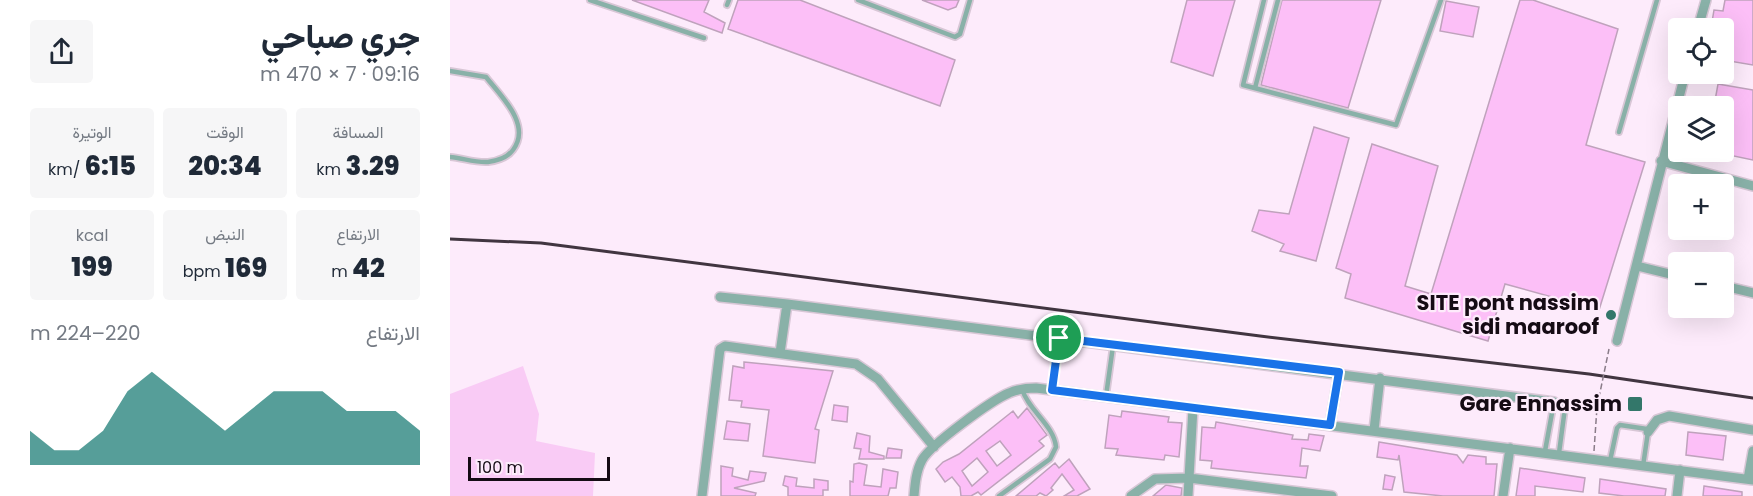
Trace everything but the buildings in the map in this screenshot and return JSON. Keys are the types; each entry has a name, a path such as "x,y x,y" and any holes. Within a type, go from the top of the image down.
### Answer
{"street":[{"path":"1701,18 1706,0"},
{"path":"1617,341 1682,84"},
{"path":"1661,161 1753,186"},
{"path":"1637,266 1668,274"},
{"path":"1734,288 1753,293"},
{"path":"720,297 1339,372 1554,402"},
{"path":"780,353 787,304"},
{"path":"702,496 720,349 725,346 839,360 868,370 934,447"},
{"path":"1330,425 1339,372"},
{"path":"1374,430 1380,378"},
{"path":"914,496 918,469 923,458 997,399 1022,388 1106,396 1545,451 1751,480 1753,451"},
{"path":"1188,496 1193,408"},
{"path":"1648,432 1657,420 1669,416 1753,430"},
{"path":"1503,496 1510,448"},
{"path":"1677,496 1680,470"},
{"path":"1131,496 1155,479 1189,478 1332,496"}],"lane":[{"path":"590,0 705,38"},
{"path":"858,0 955,37 960,34 970,0"},
{"path":"1264,0 1243,85 1396,125 1441,0"},
{"path":"1255,88 1278,0"},
{"path":"1619,132 1657,0"},
{"path":"450,71 486,77 511,108 520,134 509,155 500,159 486,162 450,157"},
{"path":"1052,390 1059,338"},
{"path":"1106,396 1113,344"},
{"path":"999,496 1050,459 1056,447 1051,431 1025,397 1022,388"},
{"path":"1545,451 1554,402 1565,408 1559,453"},
{"path":"1610,461 1618,426 1647,429 1643,466"}],"path":[{"path":"1594,442 1597,407 1609,349"}],"shaded area":[{"path":"523,366 539,414 536,441 595,453 593,496 450,496 450,394"}],"railway":[{"path":"450,239 541,243 1260,336 1589,374 1753,398"}],"place":[{"name":"SITE pont nassim sidi maaroof","path":"1611,315"},
{"name":"Gare Ennassim","path":"1635,404"}],"route":[{"path":"1059,338 1339,372 1330,425 1052,390 1059,338"}]}
